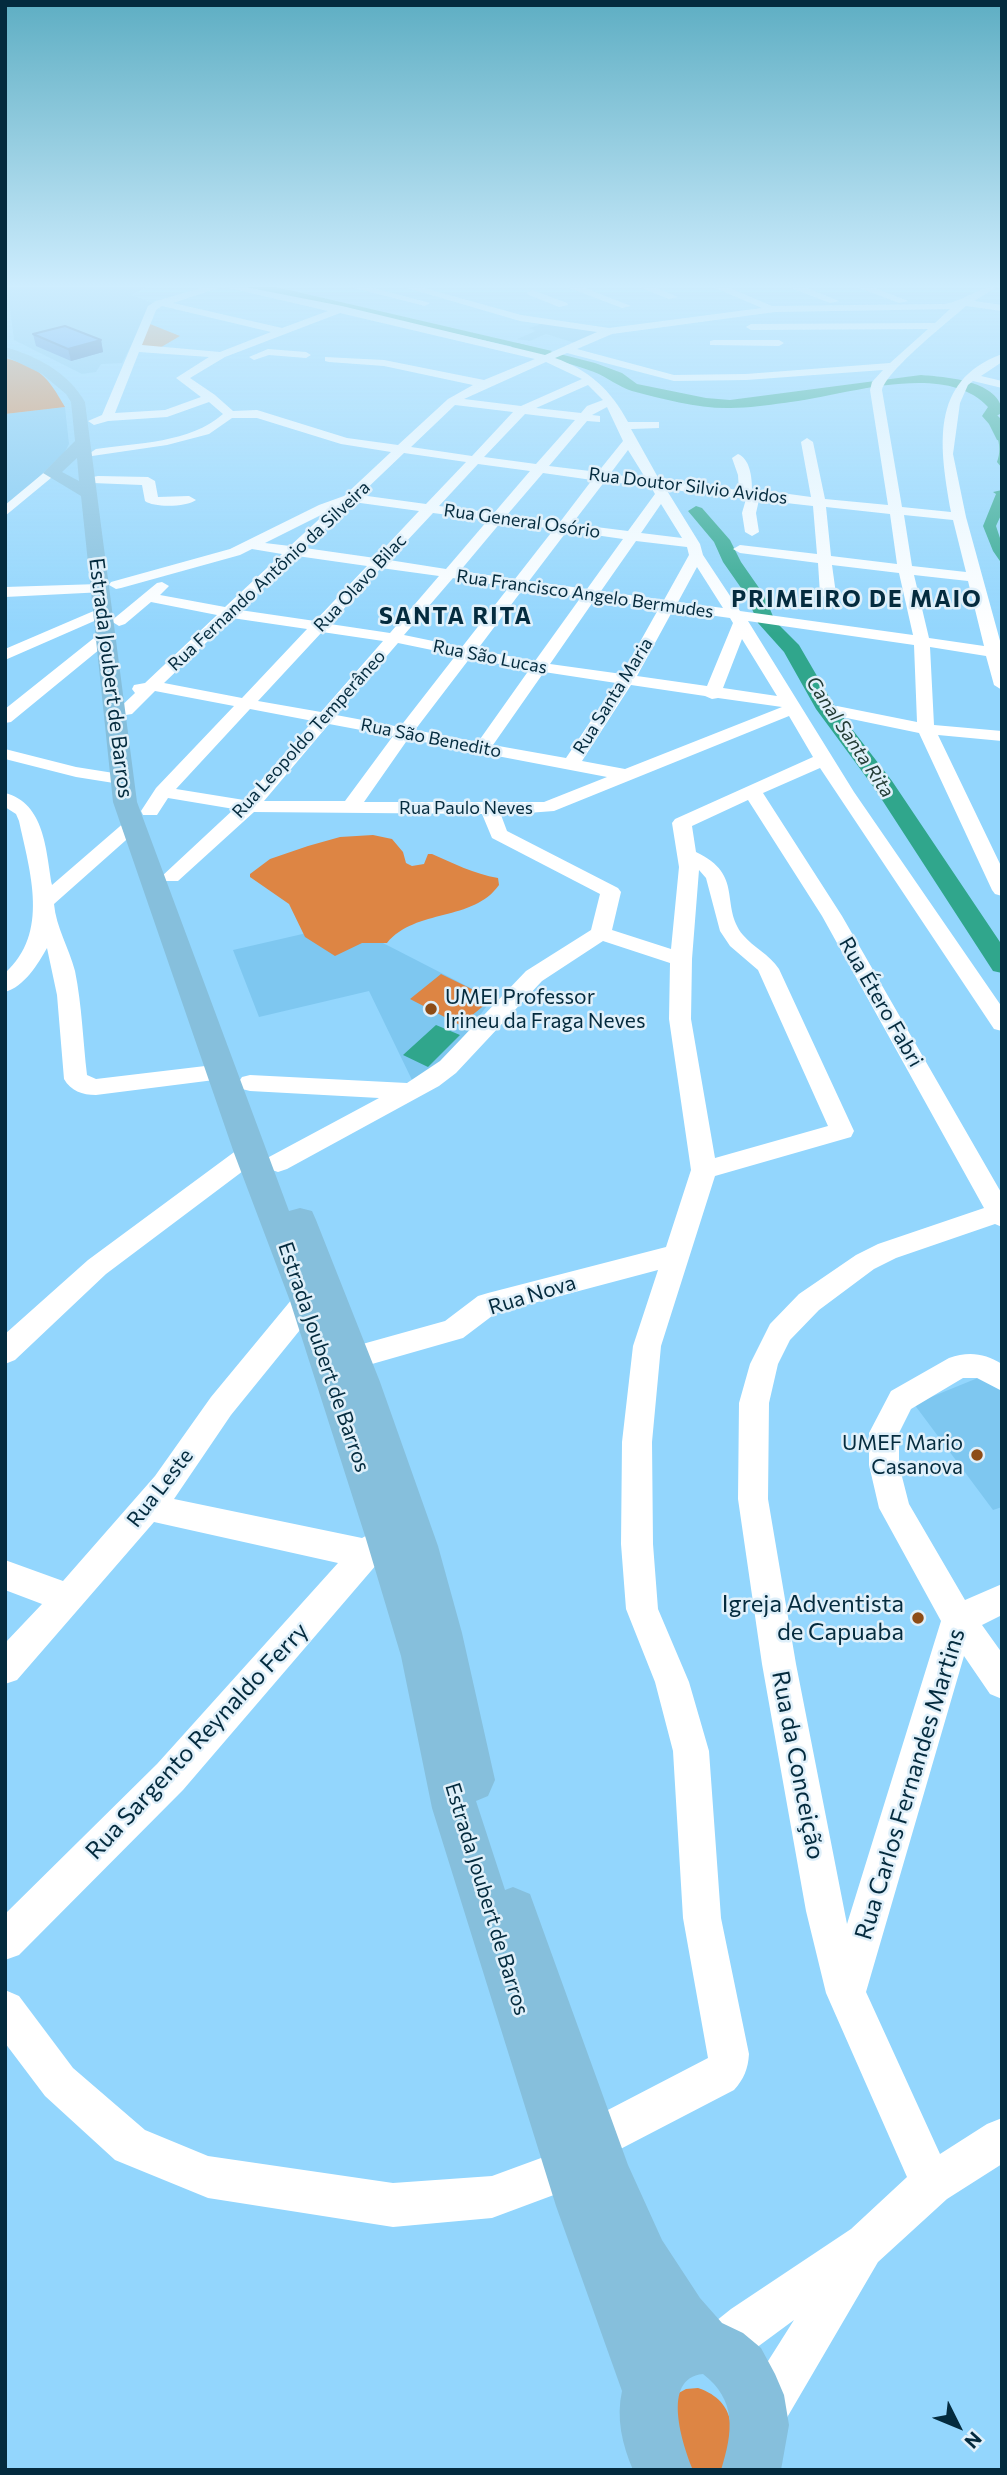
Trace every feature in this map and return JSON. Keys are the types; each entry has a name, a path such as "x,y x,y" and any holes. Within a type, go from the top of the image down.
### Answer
{"main road":[{"name":"Estrada Joubert de Barros","path":"78,402 82,440 93,473 108,587 120,697 120,779 149,809 264,1158 376,1547 422,1656 455,1808 582,2154 612,2197 655,2286 677,2319 710,2347 737,2364 753,2389 758,2452"},
{"name":"Estrada Joubert de Barros","path":"89,402 99,419 93,473"},
{"path":"57,474 82,440"},
{"path":"57,474 93,473"},
{"name":"Estrada Joubert de Barros","path":"111,617 105,637 137,781 172,877 236,1077"},
{"name":"Estrada Joubert de Barros","path":"264,1158 327,1287 418,1547 447,1658 475,1794 650,2389"},
{"path":"651,2464 647,2421 650,2389 662,2364 681,2349 710,2347"}],"street":[{"path":"99,419 107,402"},
{"path":"99,419 164,414 196,402"},
{"path":"93,473 220,425 229,415 216,402"},
{"name":"Rua Fernando Antônio da Silveira","path":"120,697 153,686 450,402"},
{"path":"464,402 583,417 625,430 655,425"},
{"name":"Rua Olavo Bilac","path":"44,910 149,809 522,410 539,402"},
{"name":"Rua Leopoldo Temperâneo","path":"172,877 249,806 583,417 594,407 605,402"},
{"path":"610,402 694,550 743,618 824,758 918,904 1002,1024"},
{"path":"879,402 905,572 922,642 926,729 995,864 1002,890"},
{"path":"954,402 947,454 959,517 997,652 1002,685"},
{"name":"Rua Doutor Silvio Avidos","path":"229,415 261,415 345,441 601,477 659,490 750,493 896,512 959,517"},
{"path":"351,807 404,733 601,477 625,430"},
{"path":"807,442 819,502 827,560 828,594"},
{"path":"738,458 750,493 752,532"},
{"path":"93,473 148,481 152,501 189,500"},
{"path":"5,512 33,487 57,474"},
{"path":"482,748 591,596 659,490"},
{"path":"5,592 108,587 188,566 251,545 324,508 351,498"},
{"name":"Rua General Osório","path":"351,498 631,536 694,550"},
{"name":"Rua Francisco Angelo Bermudes","path":"251,545 743,618 775,620 997,652"},
{"path":"740,549 905,572 976,578"},
{"name":"Rua Santa Maria","path":"571,764 627,679 694,550"},
{"path":"5,655 111,617 148,597 188,566"},
{"name":"Rua São Lucas","path":"148,597 230,613 394,638 540,667 792,706"},
{"path":"712,694 743,618"},
{"path":"5,718 105,637"},
{"name":"Rua São Benedito","path":"153,686 627,775"},
{"name":"Rua Paulo Neves","path":"149,809 249,806 489,809 547,807 792,706"},
{"path":"837,711 926,729 1002,736"},
{"path":"5,754 76,772 120,779"},
{"path":"5,2010 59,2082 130,2145 208,2177 393,2205 492,2197 582,2154 720,2076 729,2066 729,2054 702,1918 691,1751 672,1682 642,1609 639,1594 637,1443 647,1346 704,1170 680,1019 681,959 689,856 682,823 824,758"},
{"name":"Rua Étero Fabri","path":"751,791 832,916 1000,1215"},
{"path":"5,799 24,811 29,821 44,910 56,939 64,975 76,1079 81,1084 96,1087 236,1077 410,1091"},
{"path":"5,1352 97,1267 264,1158 410,1091 448,1067 534,976 601,933 611,892 499,834 489,809"},
{"path":"689,856 706,864 714,873 730,933 767,966 842,1131 704,1170"},
{"path":"5,985 25,970 40,945 44,910"},
{"path":"601,933 681,959"},
{"name":"Rua da Conceição","path":"932,2184 846,1993 825,1912 779,1664 753,1499 754,1403 764,1364 780,1332 809,1302 865,1262 887,1251 1000,1215"},
{"name":"Rua Nova","path":"351,1358 453,1330 488,1304 678,1254"},
{"name":"Rua Leste","path":"5,1668 148,1507 222,1406 307,1301"},
{"path":"1002,1379 982,1366 959,1366 901,1400 884,1433 884,1465 894,1508 958,1619 1002,1682"},
{"path":"148,1507 376,1547"},
{"name":"Rua Sargento Reynaldo Ferry","path":"5,1941 170,1777 376,1547"},
{"path":"5,1575 69,1599"},
{"name":"Rua Carlos Fernandes Martins","path":"846,1993 958,1619 1002,1599"},
{"path":"710,2347 866,2244 932,2184 1002,2139"},
{"path":"758,2452 866,2244"}],"shaded area":[{"path":"5,402 62,402 65,407 5,414"},
{"path":"987,402 998,402 1002,413 996,416 1002,420 1002,468 997,462 997,436 983,414 991,411"},
{"path":"65,407 69,444 65,452 5,509 5,414"},
{"path":"1002,490 1002,513 996,526 1002,544 1002,564 993,551 983,526 996,494 993,492"},
{"path":"373,835 392,839 403,852 406,863 412,866 424,864 428,854 432,854 472,871 498,878 499,885 488,897 475,905 413,924 387,943 362,943 335,956 305,937 289,904 250,877 250,874 270,859 308,846 340,837"},
{"name":"UMEI Professor Irineu da Fraga Neves","path":"346,924 492,999 448,1058 412,1080 369,991 259,1017 233,950"},
{"path":"441,974 492,999 460,1025 410,999"},
{"path":"436,1025 460,1035 428,1067 403,1055"},
{"name":"UMEF Mario Casanova","path":"990,1373 1002,1387 1002,1507 993,1510 914,1404"},
{"path":"698,2388 711,2394 727,2411 732,2432 728,2470 670,2470 675,2395 686,2389"}],"waterway":[{"path":"712,402 746,402"},
{"path":"992,402 996,407 989,416 996,422 1002,437"},
{"name":"Canal Santa Rita","path":"696,511 722,540 732,562 755,595 767,623 792,649 826,709 884,786 1002,965"}],"place":[{"name":"UMEI Professor Irineu da Fraga Neves","path":"431,1009"},
{"name":"UMEF Mario Casanova","path":"977,1455"},
{"name":"Igreja Adventista de Capuaba","path":"918,1618"}],"district":[{"name":"PRIMEIRO DE MAIO","path":"857,599"},
{"name":"SANTA RITA","path":"456,616"}]}
